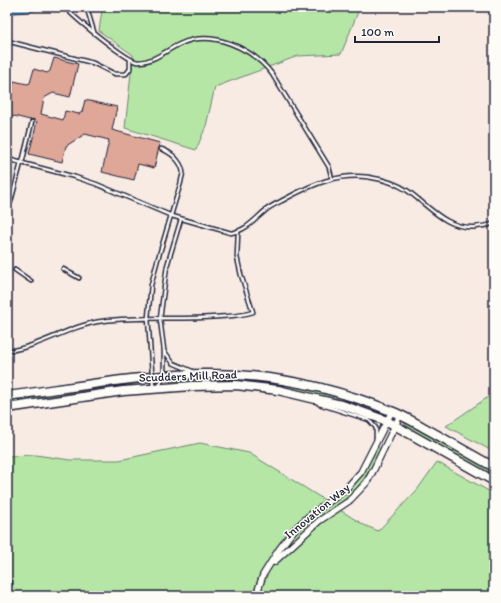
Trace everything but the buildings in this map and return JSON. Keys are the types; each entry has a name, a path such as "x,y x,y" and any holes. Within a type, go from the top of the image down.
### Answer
{"main road":[{"name":"Scudders Mill Road","path":"7,396 153,377 200,374 253,376 296,382 355,397 396,413 494,467"},
{"name":"Scudders Mill Road","path":"7,408 156,388 192,386 236,385 297,394 345,406 391,423 494,480"}],"street":[{"path":"391,423 396,413"},
{"path":"391,423 396,413"},
{"name":"Innovation Way","path":"256,596 260,583 278,551 304,521 353,483 361,472 375,445 391,423"},
{"name":"Innovation Way","path":"268,567 310,529 349,501 367,482 378,463 391,423"},
{"path":"304,521 310,529"}],"lane":[{"path":"65,7 94,33 130,60 137,62 147,60 180,44 192,40 207,38 237,46 254,55 272,74 329,167 332,179"},
{"path":"85,7 90,17 94,33"},
{"path":"7,41 93,63 115,74 126,74 130,69 130,60"},
{"path":"7,210 22,163 32,122"},
{"path":"156,388 153,377 148,318 151,285 172,216 181,182 182,172 174,155 169,151 161,149"},
{"path":"7,159 75,177 96,184 172,216 231,233 238,232 245,228 267,209 302,190 322,181 347,176 375,178 407,190 436,215 461,226 482,226 494,223"},
{"path":"156,388 164,376 164,350 160,319 167,266 181,219"},
{"path":"7,351 41,342 91,323 103,321 148,318 160,319 241,316 253,312 237,257 238,232"},
{"path":"63,269 79,278"},
{"path":"15,270 31,281"},
{"path":"164,350 169,360 177,366 200,374"},
{"path":"297,394 312,402 348,412 369,420 374,425 377,432 375,445"},
{"path":"7,585 11,583"}],"green space":[{"path":"100,7 360,7 341,54 298,56 215,87 206,126 196,150 125,128 133,55 99,31 102,10"},
{"path":"238,377 314,389 385,412 384,413 352,402 280,387 249,383 213,381 170,382 170,380"},
{"path":"146,380 147,382 7,404 7,399"},
{"path":"494,393 494,452 446,426"},
{"path":"405,423 494,470 494,476 404,425"},
{"path":"200,443 249,453 331,504 353,486 364,472 377,447 381,449 367,474 356,488 335,507 364,525 378,531 417,490 437,462 494,494 494,596 10,596 7,588 7,456 36,455 70,460 119,460"}],"water":[{"path":"7,7 42,7 33,11 10,14 7,13"}]}
